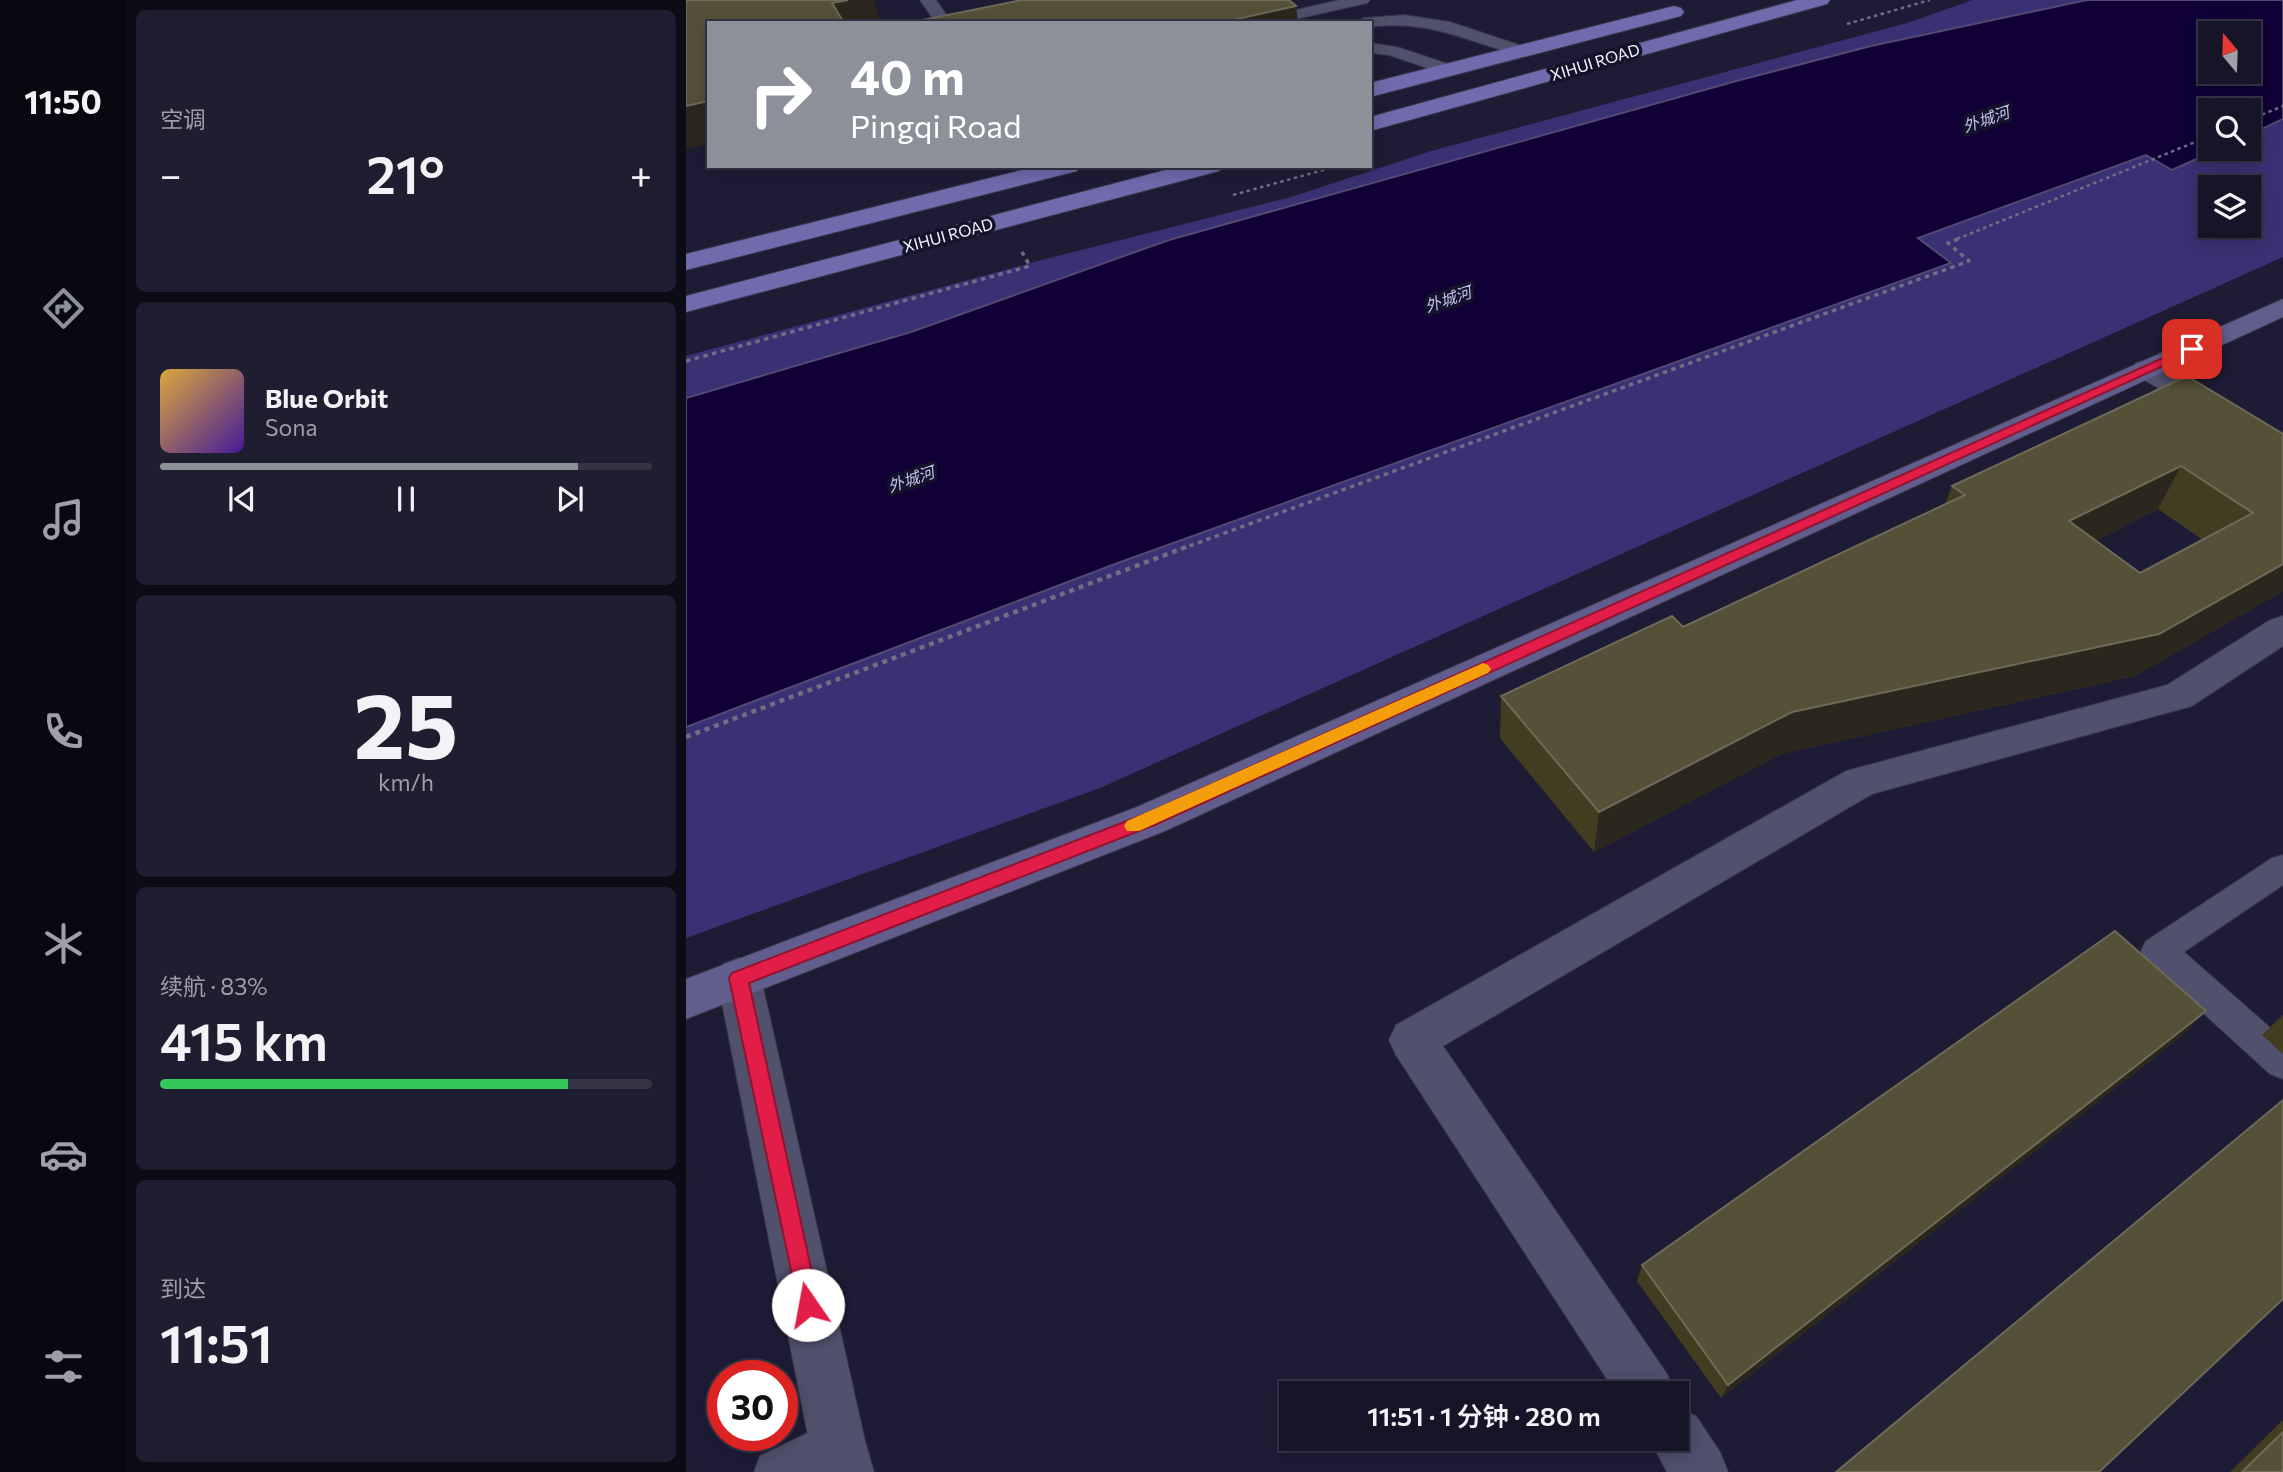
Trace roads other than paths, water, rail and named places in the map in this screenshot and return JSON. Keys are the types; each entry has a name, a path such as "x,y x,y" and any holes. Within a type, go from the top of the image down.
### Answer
{"main road":[{"name":"XIHUI ROAD","path":"1372,123 1820,0"},
{"name":"XIHUI ROAD","path":"1372,89 1693,7"},
{"path":"686,262 1060,168"},
{"name":"XIHUI ROAD","path":"686,304 1202,168"},
{"path":"686,999 1151,819 2283,307"}],"street":[{"path":"2146,369 2283,449"},
{"path":"1639,1381 1412,1040 1860,782 2179,696 2283,629"},
{"path":"738,978 842,1457"},
{"path":"1686,1451 1700,1472"}],"lane":[{"path":"928,0 943,21"},
{"path":"1297,14 1362,0"},
{"path":"1372,22 1399,20 1455,26 1522,51"},
{"path":"1372,48 1391,50 1448,70"},
{"path":"2283,867 2158,951 2283,1062"},
{"path":"776,1472 842,1457"}],"water":[{"name":"外城河","path":"2087,0 2283,0 2283,119 2261,129 2261,98 2198,98 2198,158 2172,170 2146,155 1918,238 1951,263 1115,564 686,727 686,398 911,332 1169,240 1740,80 1871,46"}]}
